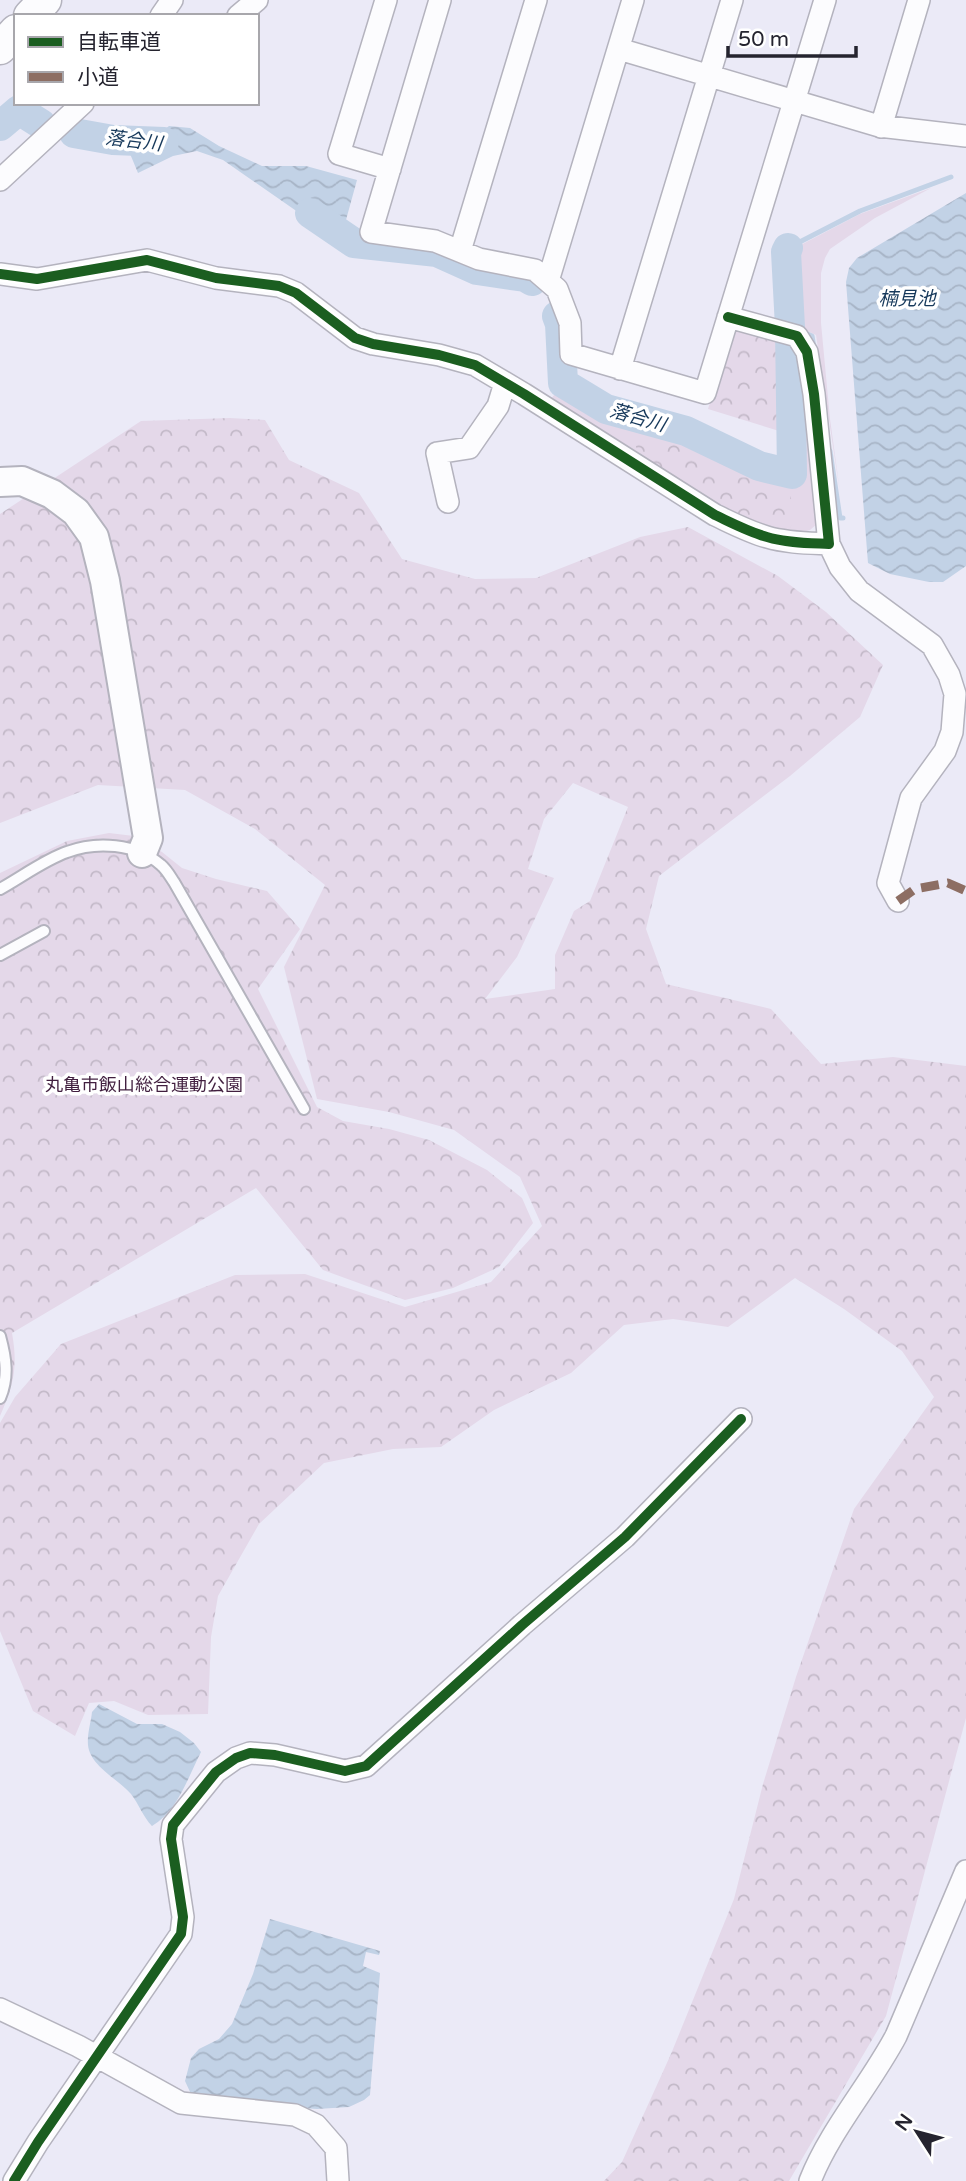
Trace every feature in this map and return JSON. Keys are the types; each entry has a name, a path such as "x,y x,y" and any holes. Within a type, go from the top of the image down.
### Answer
{"main road":[{"path":"32,14 45,0"},
{"path":"0,48 14,33"}],"street":[{"path":"240,14 257,0"},
{"path":"386,0 339,154 390,169"},
{"path":"440,0 371,232 435,241 479,259 535,270 558,289 570,323 571,354 705,393 825,0"},
{"path":"460,251 536,0"},
{"path":"548,281 633,0"},
{"path":"620,369 732,0"},
{"path":"881,127 919,0"},
{"path":"619,49 881,127 966,136"},
{"path":"0,180 81,105"},
{"path":"0,274 37,279 147,260 216,278 279,286 296,293 355,338 475,365 715,515 748,531 770,538 829,544"},
{"path":"728,317 787,334 807,352 814,394 829,544 840,567 859,591 932,645 949,675 955,694 952,732 945,751 911,797 888,883 898,901"},
{"path":"448,502 437,453 470,448 498,406 505,383"},
{"path":"0,482 22,481 52,494 76,512 94,537 105,581 148,838 142,853"},
{"path":"14,2181 181,1934 183,1917 171,1839 173,1825 216,1772 236,1758 250,1753 275,1755 345,1771 366,1766 625,1536 741,1419"},
{"path":"810,2181 829,2141 880,2065 896,2036 966,1871"},
{"path":"0,2009 97,2057 181,2103 295,2115 316,2125 336,2148 338,2181"}],"lane":[{"path":"0,889 66,852 93,846 119,846 142,853 160,864 174,882 304,1109"},
{"path":"0,955 44,931"},
{"path":"0,1336 6,1359 5,1385 0,1398"}],"green space":[{"path":"931,188 875,218 830,249 825,258 821,273 821,323 840,492 816,335 794,325 789,253 860,214"},
{"path":"740,327 785,340 789,434 708,409 731,331"},
{"path":"795,353 803,373 817,524 810,530 791,536 717,511 551,399 561,386 603,413 689,436 761,469 796,479"},
{"path":"230,418 265,420 289,460 359,493 402,559 475,579 536,578 640,537 688,527 778,576 826,612 883,665 860,717 790,776 659,876 646,929 666,984 771,1009 821,1064 893,1057 966,1066 966,1718 886,2016 789,2181 604,2181 622,2162 671,2054 734,1899 763,1784 796,1677 854,1509 934,1397 902,1351 844,1309 795,1278 728,1327 673,1319 624,1325 571,1373 494,1410 441,1447 393,1449 324,1463 259,1524 218,1596 211,1637 208,1714 148,1715 114,1701 89,1703 75,1736 33,1711 0,1631 0,1423 15,1397 61,1344 235,1275 305,1274 405,1307 491,1282 542,1226 520,1177 454,1130 389,1112 317,1099 284,967 325,885 255,829 185,790 98,785 0,823 0,514 141,421","holes":["573,783 628,807 590,901 574,911 555,955 555,989 485,999 517,957 554,878 528,869 544,819"]},
{"path":"651,431 697,448 702,465 720,477 771,478 788,488 796,516 788,532 766,527 727,511 638,453 635,443"},
{"name":"丸亀市飯山総合運動公園","path":"109,833 134,836 162,852 182,868 267,891 300,929 258,989 317,1107 343,1121 389,1129 429,1140 487,1170 522,1198 533,1223 499,1267 453,1288 405,1300 323,1270 256,1188 12,1333 14,1375 0,1416 0,873 67,841"}],"water":[{"path":"169,126 190,128 219,146 262,166 306,166 357,180 341,238 328,233 223,160 197,151 173,156 138,173 121,132 156,136"},
{"name":"楠見池","path":"966,193 966,566 943,582 929,582 890,574 868,563 846,282 849,268 857,258"},
{"path":"99,1704 137,1724 162,1724 180,1732 201,1752 176,1803 152,1826 131,1794 99,1766 90,1753 88,1737 92,1712"},
{"path":"270,1919 380,1951 379,1955 366,1952 363,1966 380,1973 370,2095 364,2100 349,2107 317,2109 247,2104 191,2094 185,2081 191,2058 199,2049 219,2039 232,2024 253,1974"}],"waterway":[{"name":"落合川","path":"0,126 19,110 41,124"},
{"name":"落合川","path":"74,133 113,140 164,142"},
{"path":"788,248 860,211 951,177"},
{"name":"落合川","path":"310,213 354,243 437,252 477,270 525,277 532,281"},
{"name":"落合川","path":"557,316 560,324 563,383 606,409 686,431 759,466 792,474 788,248"},
{"name":"落合川","path":"803,332 812,336 814,348"},
{"name":"落合川","path":"830,451 840,518 843,518"}],"marked path":[{"path":"898,901 915,889 948,883 966,891"}],"cycle path":[{"path":"0,274 37,279 147,260 216,278 279,286 296,293 355,338 475,365 715,515 734,524 775,539 829,544 814,394 807,352 797,336 728,317"},
{"path":"14,2181 181,1934 183,1917 171,1839 173,1825 216,1772 236,1758 250,1753 275,1755 345,1771 366,1766 522,1625 625,1537 741,1419"}]}
